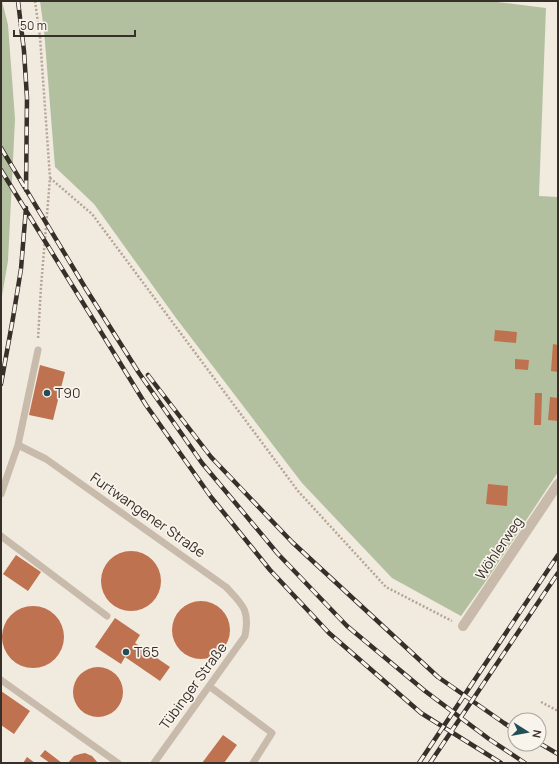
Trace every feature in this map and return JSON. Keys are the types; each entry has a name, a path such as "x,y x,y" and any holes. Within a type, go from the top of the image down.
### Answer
{"street":[{"name":"Wöhlerweg","path":"463,626 558,484"}],"lane":[{"path":"1,494 18,445 38,350"},
{"name":"Furtwangener Straße","path":"18,445 46,459 226,587 243,605 248,621"},
{"path":"1,536 106,616"},
{"name":"Tübinger Straße","path":"154,763 245,636 248,621"},
{"path":"1,680 118,763"},
{"path":"209,686 272,734 253,763"}],"path":[{"path":"35,1 40,37 50,178 41,287 38,350"},
{"path":"50,178 92,214 298,491 375,576 386,587 463,626"},
{"path":"541,702 558,711"}],"green space":[{"path":"1,1 8,25 15,119 8,261 1,302"},
{"path":"40,1 489,1 546,8 539,196 558,197 558,472 461,616 392,578 302,483 176,318 94,204 55,167 44,30"}],"building":[{"path":"495,330 517,332 516,343 494,341"},
{"path":"553,344 558,345 558,372 551,371"},
{"path":"515,359 529,360 528,370 515,369"},
{"name":"T90","path":"40,365 65,372 53,420 29,415"},
{"path":"535,393 542,393 541,425 534,425"},
{"path":"550,397 558,398 558,421 548,420"},
{"path":"488,484 508,486 507,506 486,504"},
{"path":"131,551 143,553 156,564 159,569 161,581 159,593 148,606 143,609 131,611 119,609 106,598 103,593 101,581 103,569 114,556 119,553"},
{"path":"16,555 41,572 28,591 3,574"},
{"path":"195,601 207,601 222,609 230,624 230,636 222,651 207,659 195,659 180,651 172,636 172,624 180,609"},
{"path":"33,606 45,609 55,615 61,625 64,637 61,649 55,659 45,665 33,668 21,665 11,659 5,649 2,637 5,625 11,615 21,609"},
{"name":"T65","path":"115,618 140,635 135,643 170,667 160,681 125,657 121,664 95,647"},
{"path":"98,667 112,671 119,678 123,692 119,706 112,713 98,717 84,713 77,706 73,692 77,678 84,671"},
{"path":"1,691 30,711 14,734 1,725"},
{"path":"223,735 237,745 224,763 202,763"},
{"path":"45,750 62,763 50,763 40,756"},
{"path":"85,753 92,756 98,763 68,763 74,756"},
{"path":"27,757 35,763 23,763"}],"railway":[{"path":"18,1 24,51 27,98 26,190"},
{"path":"1,148 86,289 139,373 202,463 278,554 347,626 425,691 489,739 525,763"},
{"path":"1,170 146,405 211,497 270,570 329,633 421,713 501,763"},
{"path":"1,384 21,269 26,208"},
{"path":"148,375 211,457 292,542 438,677 507,725"},
{"path":"419,763 558,555"},
{"path":"430,763 558,573"},
{"path":"547,748 558,754"}],"place":[{"name":"T90","path":"47,393"},
{"name":"T65","path":"126,652"}]}
